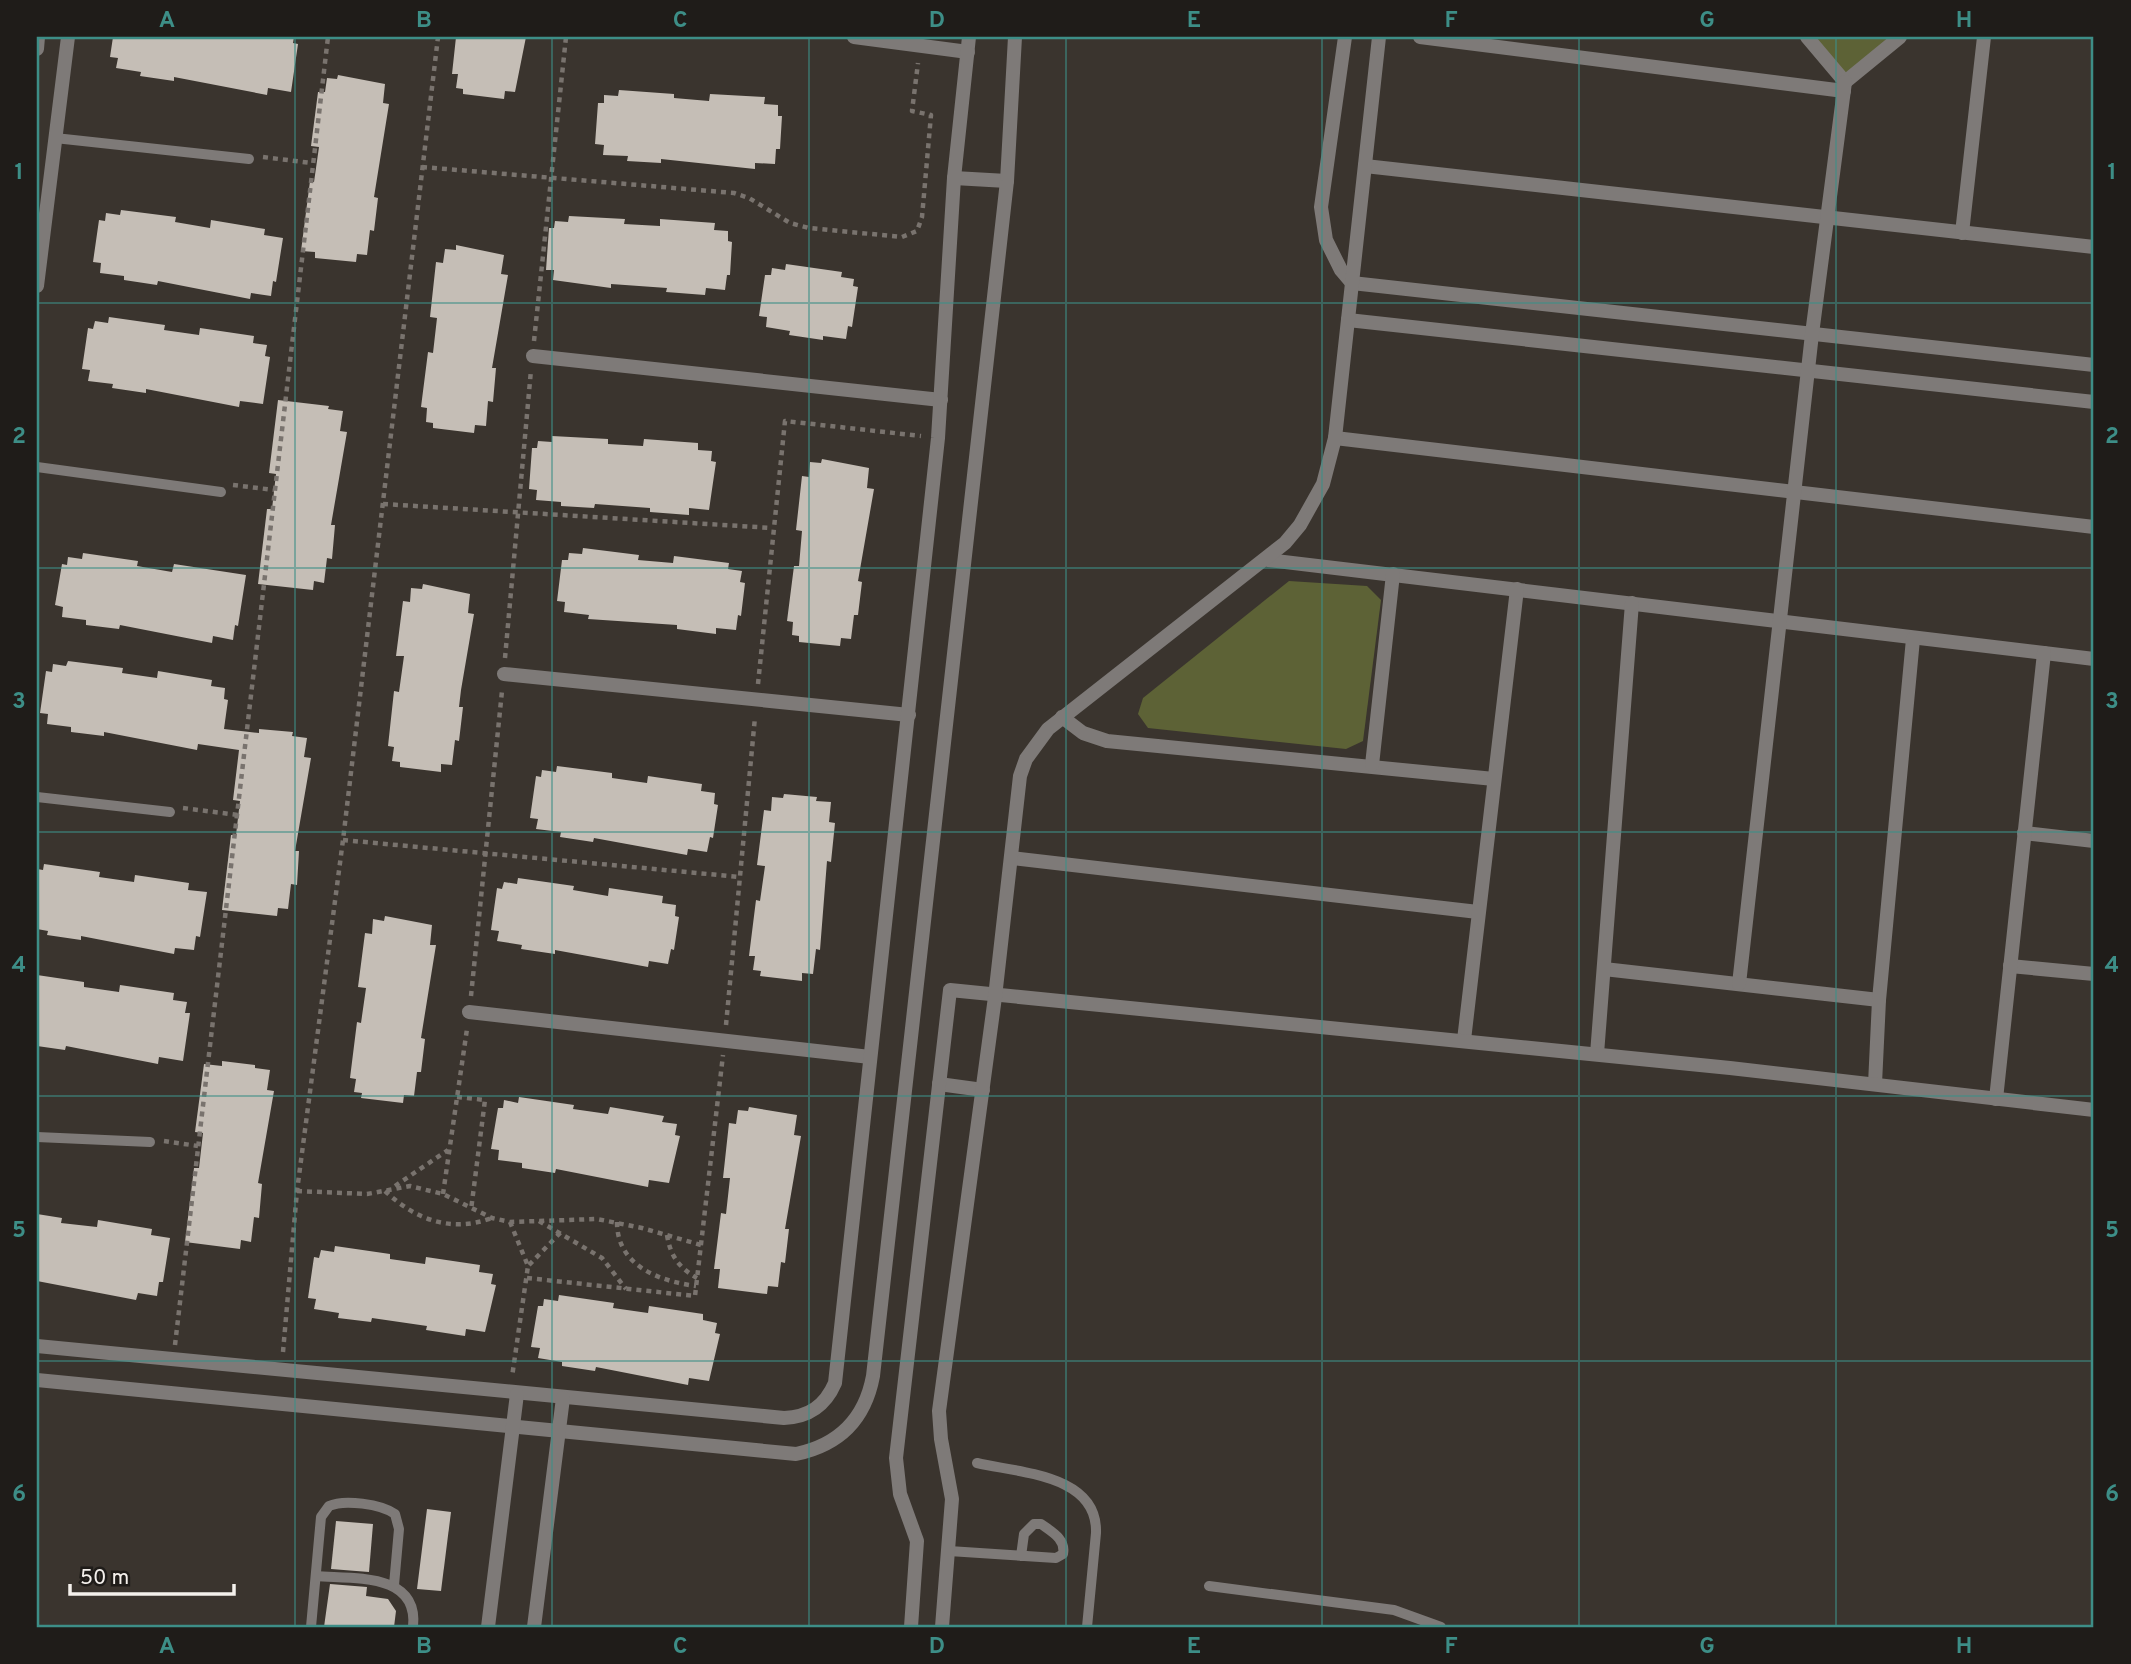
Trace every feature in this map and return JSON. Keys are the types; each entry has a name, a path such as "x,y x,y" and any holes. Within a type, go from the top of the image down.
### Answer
{"street":[{"path":"37,49 38,37"},
{"path":"37,286 68,37"},
{"path":"854,37 968,52"},
{"path":"37,1346 513,1394 784,1418 810,1413 821,1405 835,1382 909,715 942,400 954,178 969,37"},
{"path":"37,1380 796,1454 837,1438 858,1417 868,1397 873,1376 1007,181 1015,37"},
{"path":"1345,37 1321,207 1326,240 1341,270 1352,282 2094,365"},
{"path":"942,1627 952,1499 941,1439 939,1411 996,997 1020,776 1036,743 1062,717 1268,559 1300,525 1313,505 1323,484 1335,438 1379,37"},
{"path":"1420,37 1844,87"},
{"path":"1807,37 1844,87"},
{"path":"1739,984 1812,334 1844,87 1900,37"},
{"path":"1962,233 1984,37"},
{"path":"1365,166 2094,247"},
{"path":"954,178 1007,181"},
{"path":"1348,320 2094,402"},
{"path":"533,356 942,400"},
{"path":"1335,438 2094,527"},
{"path":"1268,559 2094,659"},
{"path":"1372,765 1393,574"},
{"path":"1464,1040 1517,589"},
{"path":"1597,1054 1632,603"},
{"path":"1875,1084 1879,1000 1913,639"},
{"path":"1996,1099 2044,653"},
{"path":"504,674 909,715"},
{"path":"1062,717 1083,733 1107,741 1493,779"},
{"path":"2024,833 2094,841"},
{"path":"1011,858 1478,912"},
{"path":"2010,966 2094,974"},
{"path":"1604,969 1879,1000"},
{"path":"911,1627 917,1541 900,1494 896,1458 950,990 996,997 1597,1054 2094,1111"},
{"path":"469,1012 870,1057"},
{"path":"939,1084 983,1090"},
{"path":"488,1627 512,1426 513,1394"},
{"path":"534,1627 563,1398"}],"lane":[{"path":"55,138 247,159"},
{"path":"37,467 218,491"},
{"path":"37,797 168,812"},
{"path":"37,1137 146,1142"},
{"path":"977,1463 1067,1485 1081,1493 1092,1506 1097,1518 1087,1627"},
{"path":"311,1627 321,1517 329,1506 342,1503 385,1509 398,1519 394,1585"},
{"path":"949,1551 1021,1556 1056,1558 1063,1554 1064,1547 1061,1540 1041,1524 1034,1524 1024,1534 1021,1556"},
{"path":"316,1576 394,1585 409,1599 413,1608 413,1627"},
{"path":"1209,1586 1394,1610 1441,1627"}],"path":[{"path":"173,1360 238,815 311,163 328,37"},
{"path":"281,1370 297,1191 343,839 438,37"},
{"path":"443,1194 469,1012 566,37"},
{"path":"422,167 734,193 749,198 790,223 809,228 902,237 917,230 922,217 931,114 912,111 920,46"},
{"path":"247,159 252,156 311,163"},
{"path":"527,1278 695,1296 725,1042 772,528 785,421 938,438"},
{"path":"218,491 230,485 274,490"},
{"path":"383,504 772,528"},
{"path":"168,812 177,808 238,815"},
{"path":"343,839 740,877"},
{"path":"456,1097 485,1100 471,1210"},
{"path":"146,1142 149,1139 198,1146"},
{"path":"297,1191 367,1194 385,1191 449,1149"},
{"path":"393,1187 410,1186 443,1194 492,1219 510,1222 581,1219 617,1222 701,1245"},
{"path":"385,1191 416,1215 436,1223 459,1226 492,1219"},
{"path":"538,1220 602,1258 626,1289"},
{"path":"510,1222 528,1266 513,1394"},
{"path":"617,1222 620,1244 644,1271 661,1279 696,1286"},
{"path":"528,1266 561,1232"},
{"path":"667,1235 668,1246 679,1265 697,1278"}],"green space":[{"path":"1807,37 1900,37 1845,82"},
{"path":"1289,581 1367,586 1381,600 1363,741 1346,749 1148,728 1138,714 1143,698"}],"building":[{"path":"113,37 294,37 293,43 298,44 291,92 268,88 267,95 174,77 174,81 140,76 141,72 116,68 118,58 110,57"},
{"path":"456,37 526,37 515,92 505,91 504,99 463,94 463,89 456,88 458,74 452,74"},
{"path":"338,75 385,84 383,103 389,104 374,197 378,198 374,231 370,230 367,255 357,254 356,262 315,258 315,252 301,251 310,181 314,182 319,147 311,146 318,92 325,92 327,78 337,79"},
{"path":"619,90 674,94 674,98 709,101 710,94 765,97 764,104 778,105 778,116 782,116 780,149 776,149 775,164 755,163 755,169 661,159 661,163 627,161 628,156 603,155 604,145 595,144 598,103 604,103 604,95 618,96"},
{"path":"121,210 176,217 175,222 210,228 211,220 265,229 264,235 283,238 271,296 251,293 250,299 158,281 157,285 124,280 124,276 100,273 101,263 93,262 99,220 105,221 106,213 120,215"},
{"path":"569,216 625,219 624,224 660,226 660,219 715,223 714,230 728,231 728,241 732,242 730,275 727,275 725,290 706,288 705,295 666,292 667,288 611,284 611,288 553,280 554,270 546,270 549,228 554,228 555,221 568,222"},
{"path":"456,245 504,255 501,274 508,275 492,368 496,368 493,402 488,401 486,426 475,425 474,433 433,428 433,423 426,422 427,408 421,407 428,352 433,353 437,318 430,317 436,262 443,263 445,249 456,250"},
{"path":"786,264 842,272 841,277 854,279 853,286 858,287 852,327 848,326 846,339 823,336 823,340 789,335 790,331 766,327 767,317 759,316 765,275 771,275 772,268 785,270"},
{"path":"109,317 165,325 164,330 199,335 200,328 254,336 253,343 267,345 265,356 270,357 263,404 240,401 239,407 146,389 146,393 112,388 113,384 88,381 90,370 82,369 88,328 93,329 95,321 108,323"},
{"path":"278,400 329,406 328,409 343,411 340,431 347,432 331,525 335,525 332,559 327,558 324,583 314,581 313,590 258,584 267,509 272,509 276,474 269,473"},
{"path":"552,436 608,439 608,444 643,446 644,439 698,443 698,450 712,451 711,461 716,462 709,510 689,508 689,515 650,512 650,508 595,504 594,508 561,506 561,502 536,500 537,490 529,489 532,448 537,448 538,441 552,442"},
{"path":"822,459 869,468 867,488 874,489 858,581 862,582 858,615 854,615 851,639 841,638 840,646 799,642 799,636 792,635 793,622 787,621 794,566 799,566 802,531 796,530 802,476 809,477 810,462 821,463"},
{"path":"583,548 639,555 638,560 673,563 674,556 729,563 728,569 742,571 740,582 745,583 741,616 738,615 736,630 716,628 716,634 677,629 677,625 588,619 589,615 564,612 565,602 557,601 562,560 568,560 569,553 582,554"},
{"path":"83,553 138,561 137,566 172,572 174,564 246,575 238,626 235,625 233,640 213,636 212,643 120,625 119,629 86,625 86,620 62,617 63,607 55,605 62,564 67,565 68,557 82,559"},
{"path":"423,584 470,594 468,613 474,614 461,690 459,707 463,707 459,741 455,740 452,765 441,764 441,772 400,767 400,762 392,761 394,747 388,746 394,691 399,692 404,656 396,656 403,601 410,602 411,588 422,589"},
{"path":"68,661 123,668 122,673 157,678 158,671 212,680 211,686 225,688 224,699 228,700 224,729 259,733 259,729 293,732 292,736 307,738 304,757 311,758 295,851 299,851 297,885 291,884 288,909 278,908 277,916 222,910 231,835 236,835 240,801 233,800 239,750 198,744 197,750 104,732 104,736 71,732 71,727 47,724 48,714 40,713 46,671 52,672 53,664 66,666"},
{"path":"557,766 612,773 612,778 647,783 648,776 702,784 701,791 715,793 714,804 718,805 713,838 710,837 707,852 688,849 687,855 594,838 593,842 560,837 561,832 536,829 538,819 530,818 536,776 541,777 542,770 556,772"},
{"path":"784,794 817,797 816,801 831,802 829,822 835,823 831,862 827,861 820,950 816,949 813,974 802,973 802,981 760,976 761,971 753,970 755,956 749,956 756,900 760,901 765,866 757,865 764,810 771,811 772,797 783,798"},
{"path":"44,864 100,872 99,877 134,882 135,875 189,883 188,890 207,892 200,937 196,936 194,950 175,948 174,954 81,936 81,940 47,935 48,931 37,929 37,869 43,870"},
{"path":"518,878 574,886 573,890 608,896 609,888 663,896 662,903 676,905 675,916 679,917 674,950 671,949 668,964 649,961 648,967 555,950 555,954 521,949 522,945 497,941 499,931 491,930 497,888 502,889 504,882 517,884"},
{"path":"385,916 432,925 430,945 436,945 421,1038 425,1039 421,1072 417,1072 414,1096 404,1095 403,1103 361,1098 362,1093 354,1092 356,1079 350,1078 357,1022 361,1023 366,988 358,987 365,933 372,934 373,919 384,921"},
{"path":"37,975 84,982 84,987 119,992 120,985 174,993 173,1000 187,1002 185,1013 190,1013 183,1061 159,1057 158,1064 66,1046 65,1050 37,1046"},
{"path":"222,1061 255,1065 255,1068 270,1070 267,1090 274,1091 258,1183 262,1184 259,1218 254,1217 251,1242 241,1240 240,1249 185,1242 194,1168 199,1168 203,1133 195,1132 204,1064 222,1066"},
{"path":"519,1097 574,1105 573,1109 608,1114 610,1107 664,1116 662,1122 677,1124 675,1135 680,1136 669,1183 649,1180 648,1187 556,1169 555,1173 522,1168 522,1163 498,1160 499,1150 491,1149 498,1108 503,1108 504,1100 518,1103"},
{"path":"749,1107 797,1115 794,1135 801,1136 785,1229 789,1229 785,1263 781,1262 778,1287 768,1286 767,1294 718,1288 720,1269 714,1269 721,1213 726,1214 730,1178 723,1178 729,1123 736,1124 738,1110 748,1111"},
{"path":"37,1214 62,1218 61,1223 97,1227 98,1220 152,1229 151,1235 170,1238 163,1282 159,1282 157,1296 138,1293 136,1300 37,1281"},
{"path":"335,1246 390,1254 390,1259 425,1264 426,1257 480,1265 479,1272 493,1274 491,1284 496,1285 485,1332 466,1329 465,1336 426,1330 427,1326 372,1318 371,1322 338,1318 339,1313 314,1309 316,1299 308,1298 314,1257 319,1258 321,1250 334,1252"},
{"path":"559,1295 614,1303 613,1308 648,1313 649,1306 703,1314 703,1320 717,1323 715,1333 720,1334 709,1381 689,1378 688,1385 596,1367 595,1371 562,1366 562,1362 538,1358 540,1348 531,1347 538,1306 543,1306 544,1299 558,1301"},
{"path":"427,1509 451,1512 441,1591 417,1589"},
{"path":"336,1521 373,1524 369,1572 331,1569"},
{"path":"330,1584 367,1587 366,1596 388,1599 396,1611 394,1627 324,1627"}]}
